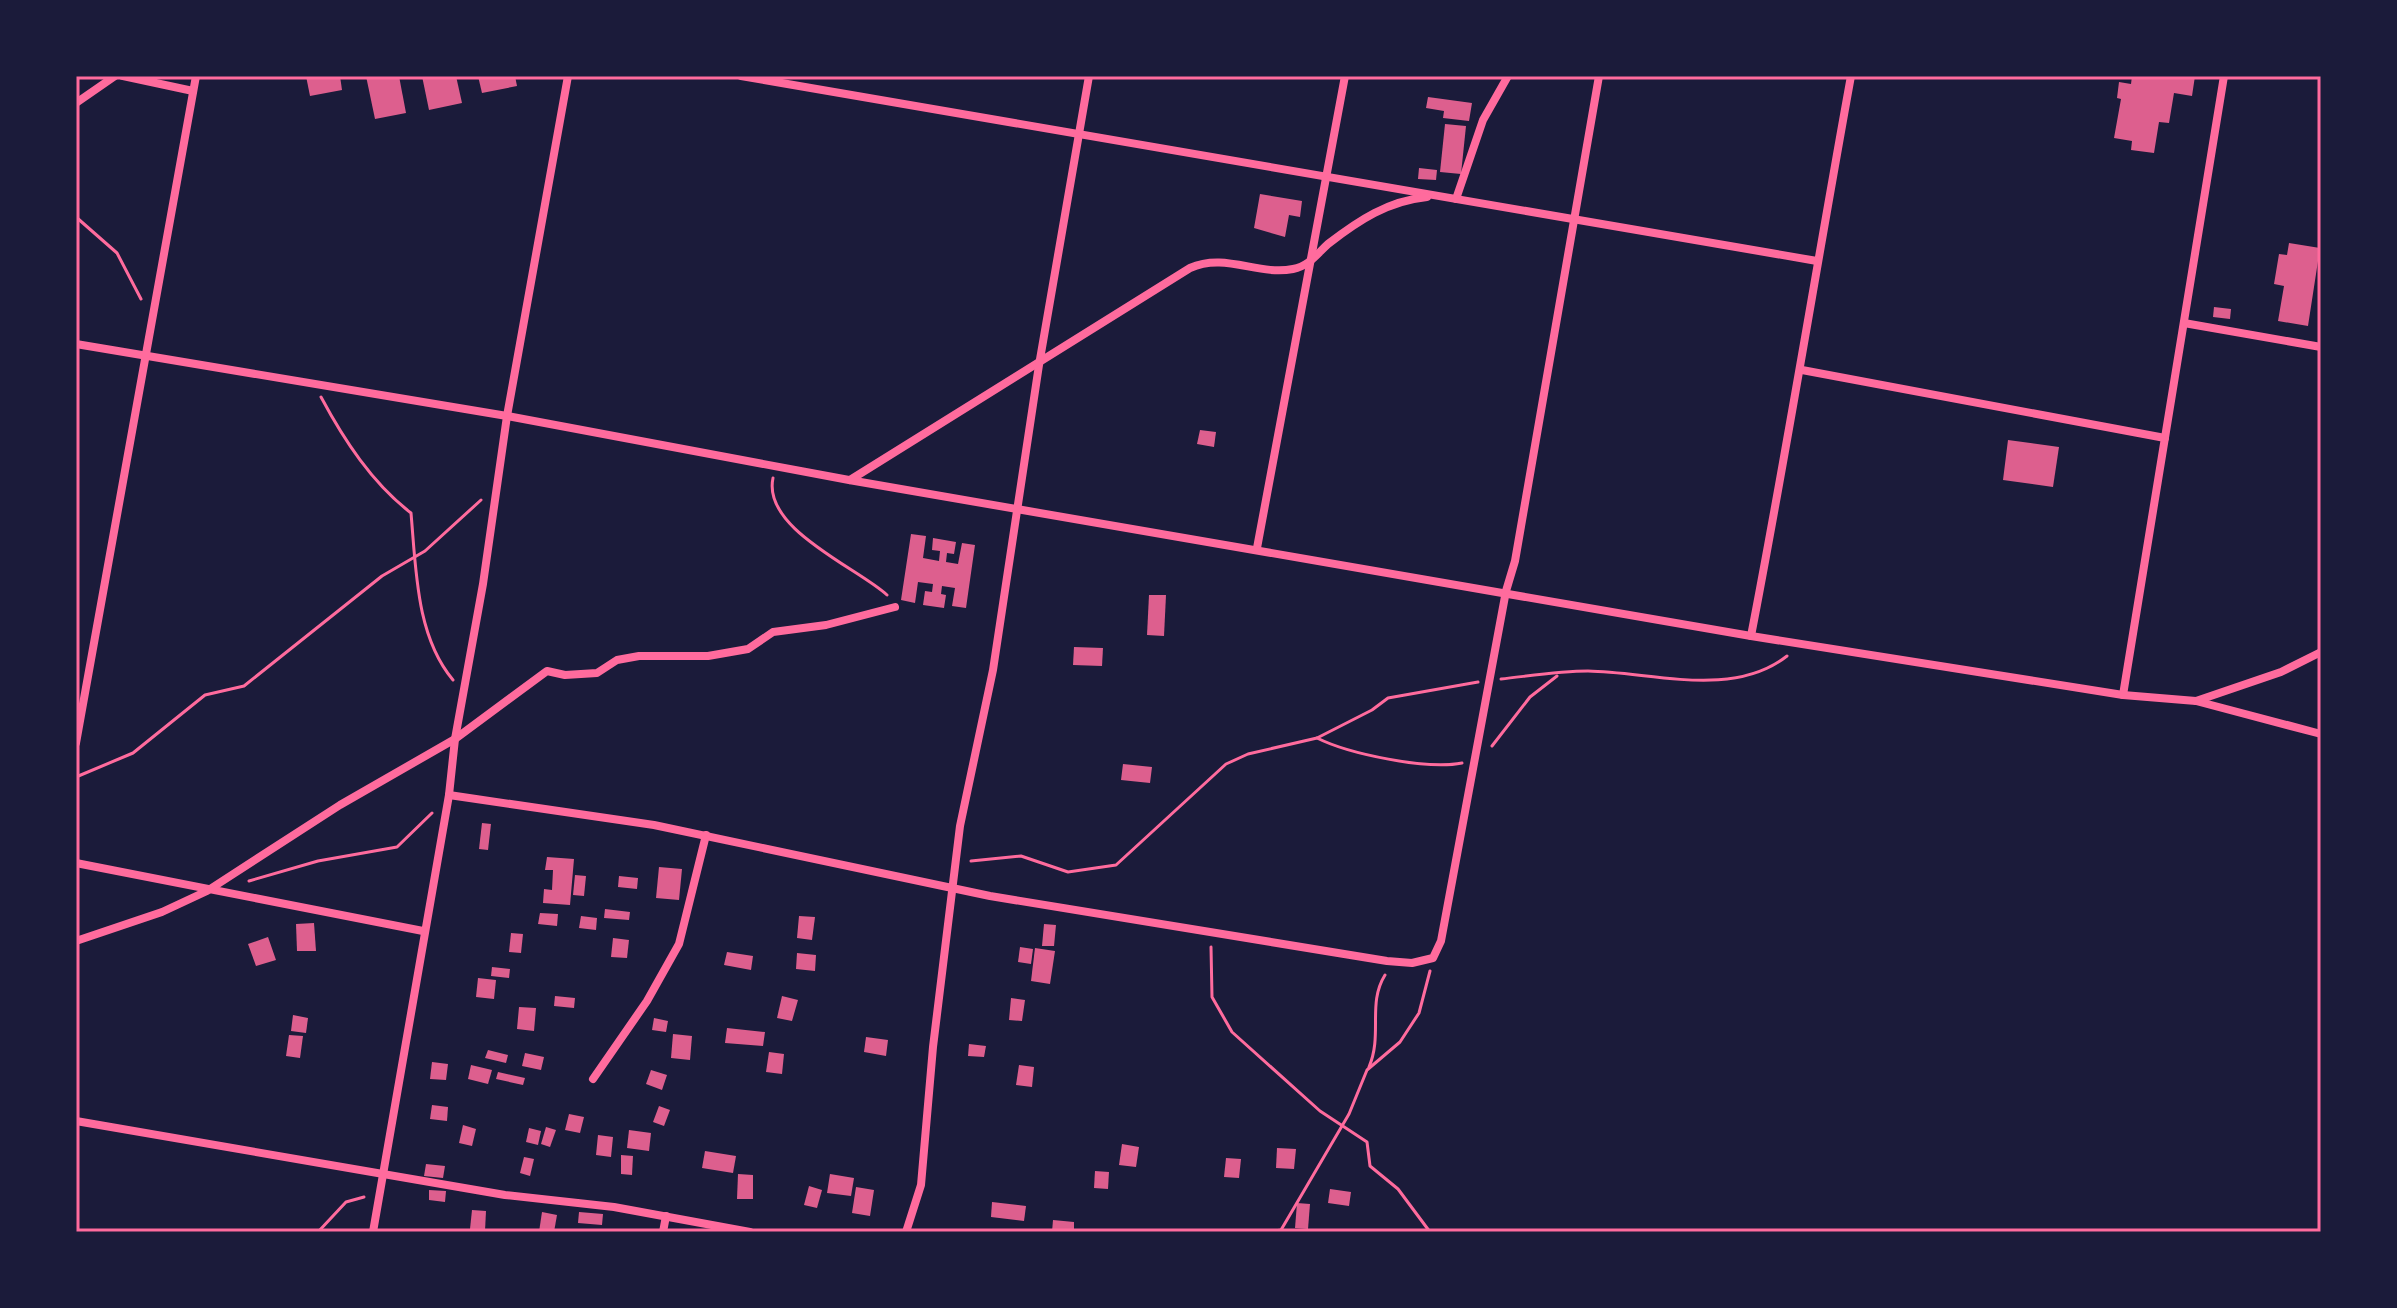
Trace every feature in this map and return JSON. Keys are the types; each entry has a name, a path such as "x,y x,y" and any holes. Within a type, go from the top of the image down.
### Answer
{"street":[{"path":"76,103 115,76"},
{"path":"123,76 193,91"},
{"path":"76,743 196,76"},
{"path":"373,1232 449,795 455,739 507,416 568,76"},
{"path":"741,76 1817,261"},
{"path":"906,1232 921,1185 933,1047 960,826 993,670 1039,365 1089,76"},
{"path":"1257,548 1345,76"},
{"path":"1456,199 1483,120 1508,76"},
{"path":"449,795 706,835 990,896 1393,961 1423,962 1435,954 1444,926 1506,591 1515,561 1599,76"},
{"path":"1751,636 1802,370 1817,261 1851,76"},
{"path":"2123,695 2224,76"},
{"path":"849,480 1205,261 1293,270 1311,262 1327,246 1377,209 1406,199 1440,196"},
{"path":"2184,323 2321,347"},
{"path":"76,344 507,416 849,480 1506,591 1751,636 2123,695 2196,701 2321,734"},
{"path":"1802,370 2165,438"},
{"path":"76,941 162,912 207,891 340,805 455,739 547,671 565,675 597,673 617,660 639,656 708,656 748,649 773,632 826,625 895,607"},
{"path":"2196,701 2281,672 2321,652"},
{"path":"593,1079 647,1001 679,944 706,835"},
{"path":"76,863 423,931"},
{"path":"76,1121 505,1195 666,1216 750,1232"},
{"path":"663,1232 666,1216"}],"path":[{"path":"76,217 117,253 151,316"},
{"path":"315,384 355,454 390,497 411,513 414,558 435,657 463,692"},
{"path":"777,467 772,492 778,507 800,534 842,567 874,582 895,607"},
{"path":"76,777 133,753 205,695 244,686 382,576 414,558 472,510 498,480"},
{"path":"1496,680 1585,671 1695,679 1740,678 1773,667 1788,655"},
{"path":"1317,738 1336,747 1452,765 1476,758 1489,750 1530,697 1559,675"},
{"path":"956,866 978,859 1021,856 1068,872 1116,865 1226,764 1248,754 1317,738 1372,710 1388,698 1483,681"},
{"path":"245,882 318,861 397,847 449,795"},
{"path":"1208,932 1212,997 1232,1032 1342,1126 1367,1142 1370,1166 1398,1189 1430,1232"},
{"path":"1367,1070 1400,1042 1419,1013 1435,954"},
{"path":"1268,1232 1283,1231 1342,1126 1377,1047 1377,987 1393,961"},
{"path":"318,1232 346,1202 381,1188"}],"building":[{"path":"306,76 340,76 342,90 310,96"},
{"path":"366,76 399,76 406,113 375,119"},
{"path":"422,76 456,76 462,103 429,110"},
{"path":"478,76 515,76 517,86 482,93"},
{"path":"2132,76 2195,76 2192,96 2174,93 2169,123 2159,122 2154,153 2131,150 2132,141 2114,138 2121,99 2117,98 2119,82 2131,84"},
{"path":"1428,97 1472,103 1469,121 1443,118 1444,111 1426,108"},
{"path":"1445,124 1466,126 1461,174 1440,172"},
{"path":"1419,168 1437,170 1436,180 1418,179"},
{"path":"1260,194 1302,201 1300,217 1289,215 1285,237 1254,228"},
{"path":"2289,243 2320,248 2308,326 2278,321 2284,286 2274,284 2279,254 2287,255"},
{"path":"2214,307 2231,309 2230,319 2213,317"},
{"path":"1200,430 1216,432 1214,447 1197,444"},
{"path":"2008,440 2059,447 2053,487 2003,480"},
{"path":"911,534 926,536 923,558 939,561 940,551 932,550 933,538 956,542 954,554 947,553 946,562 958,564 962,543 975,545 966,608 952,606 955,588 942,586 941,594 946,595 944,608 923,605 925,591 932,592 933,584 918,582 915,603 901,600"},
{"path":"1149,595 1166,595 1164,636 1147,635"},
{"path":"1074,647 1103,648 1102,666 1073,665"},
{"path":"1123,764 1152,767 1150,783 1121,780"},
{"path":"482,823 491,824 488,850 479,849"},
{"path":"547,857 574,859 570,905 543,903 544,889 552,890 553,870 545,870"},
{"path":"659,867 682,869 679,900 656,898"},
{"path":"575,875 586,876 584,896 573,895"},
{"path":"619,876 638,878 637,889 618,887"},
{"path":"605,909 630,912 629,920 604,918"},
{"path":"540,913 558,914 557,926 538,924"},
{"path":"581,916 597,918 596,930 579,928"},
{"path":"799,916 815,917 812,940 797,938"},
{"path":"314,923 316,951 297,951 296,924"},
{"path":"1044,924 1056,925 1054,946 1042,946"},
{"path":"511,933 523,934 521,953 509,952"},
{"path":"268,937 276,960 256,966 248,944"},
{"path":"613,938 629,940 627,958 611,957"},
{"path":"1020,947 1033,949 1031,964 1018,962"},
{"path":"1035,948 1055,951 1050,984 1031,981"},
{"path":"727,952 753,956 751,970 724,965"},
{"path":"797,953 816,955 815,971 796,969"},
{"path":"492,967 510,969 509,978 491,976"},
{"path":"478,978 496,980 494,999 476,997"},
{"path":"555,996 575,998 574,1008 554,1006"},
{"path":"782,996 798,1000 792,1021 777,1018"},
{"path":"1011,998 1025,1000 1022,1021 1009,1020"},
{"path":"519,1007 536,1008 534,1031 517,1029"},
{"path":"293,1015 308,1018 306,1033 291,1031"},
{"path":"654,1018 668,1021 666,1032 652,1030"},
{"path":"727,1028 765,1032 763,1046 725,1043"},
{"path":"673,1034 692,1036 690,1060 671,1058"},
{"path":"289,1035 303,1036 300,1058 286,1056"},
{"path":"866,1037 888,1040 886,1056 864,1052"},
{"path":"969,1044 986,1046 984,1057 968,1056"},
{"path":"488,1050 508,1055 506,1063 485,1058"},
{"path":"769,1052 784,1054 782,1074 766,1072"},
{"path":"525,1053 544,1057 541,1070 522,1066"},
{"path":"432,1062 448,1064 446,1080 430,1079"},
{"path":"471,1065 492,1070 488,1084 468,1079"},
{"path":"1019,1065 1034,1067 1032,1087 1016,1085"},
{"path":"651,1070 667,1075 662,1090 646,1084"},
{"path":"498,1072 525,1078 523,1085 496,1079"},
{"path":"432,1105 448,1107 447,1121 430,1119"},
{"path":"659,1106 670,1110 664,1126 653,1122"},
{"path":"569,1114 584,1117 580,1133 565,1130"},
{"path":"463,1125 476,1129 472,1146 459,1143"},
{"path":"546,1127 556,1130 550,1147 541,1144"},
{"path":"529,1128 541,1131 538,1145 526,1142"},
{"path":"629,1130 651,1133 649,1151 627,1148"},
{"path":"598,1135 613,1137 611,1157 596,1155"},
{"path":"1122,1144 1139,1147 1136,1167 1119,1165"},
{"path":"1277,1148 1296,1149 1294,1169 1276,1168"},
{"path":"705,1151 736,1156 733,1173 702,1168"},
{"path":"621,1155 633,1156 632,1175 621,1174"},
{"path":"524,1157 534,1159 530,1176 520,1173"},
{"path":"1226,1158 1241,1159 1239,1178 1224,1177"},
{"path":"426,1164 445,1166 443,1178 424,1176"},
{"path":"1095,1171 1109,1172 1108,1189 1094,1188"},
{"path":"738,1174 753,1175 753,1199 737,1199"},
{"path":"830,1174 854,1178 851,1196 827,1193"},
{"path":"809,1186 822,1190 817,1208 804,1205"},
{"path":"856,1187 874,1190 870,1216 852,1213"},
{"path":"1330,1189 1351,1192 1349,1206 1328,1203"},
{"path":"429,1190 446,1191 445,1202 429,1200"},
{"path":"992,1202 1026,1206 1024,1221 991,1217"},
{"path":"1297,1203 1310,1204 1308,1229 1295,1228"},
{"path":"472,1210 486,1211 485,1231 470,1229"},
{"path":"542,1212 557,1215 554,1232 539,1232"},
{"path":"579,1212 603,1214 602,1225 578,1223"},
{"path":"1053,1220 1074,1222 1074,1232 1052,1232"}]}
